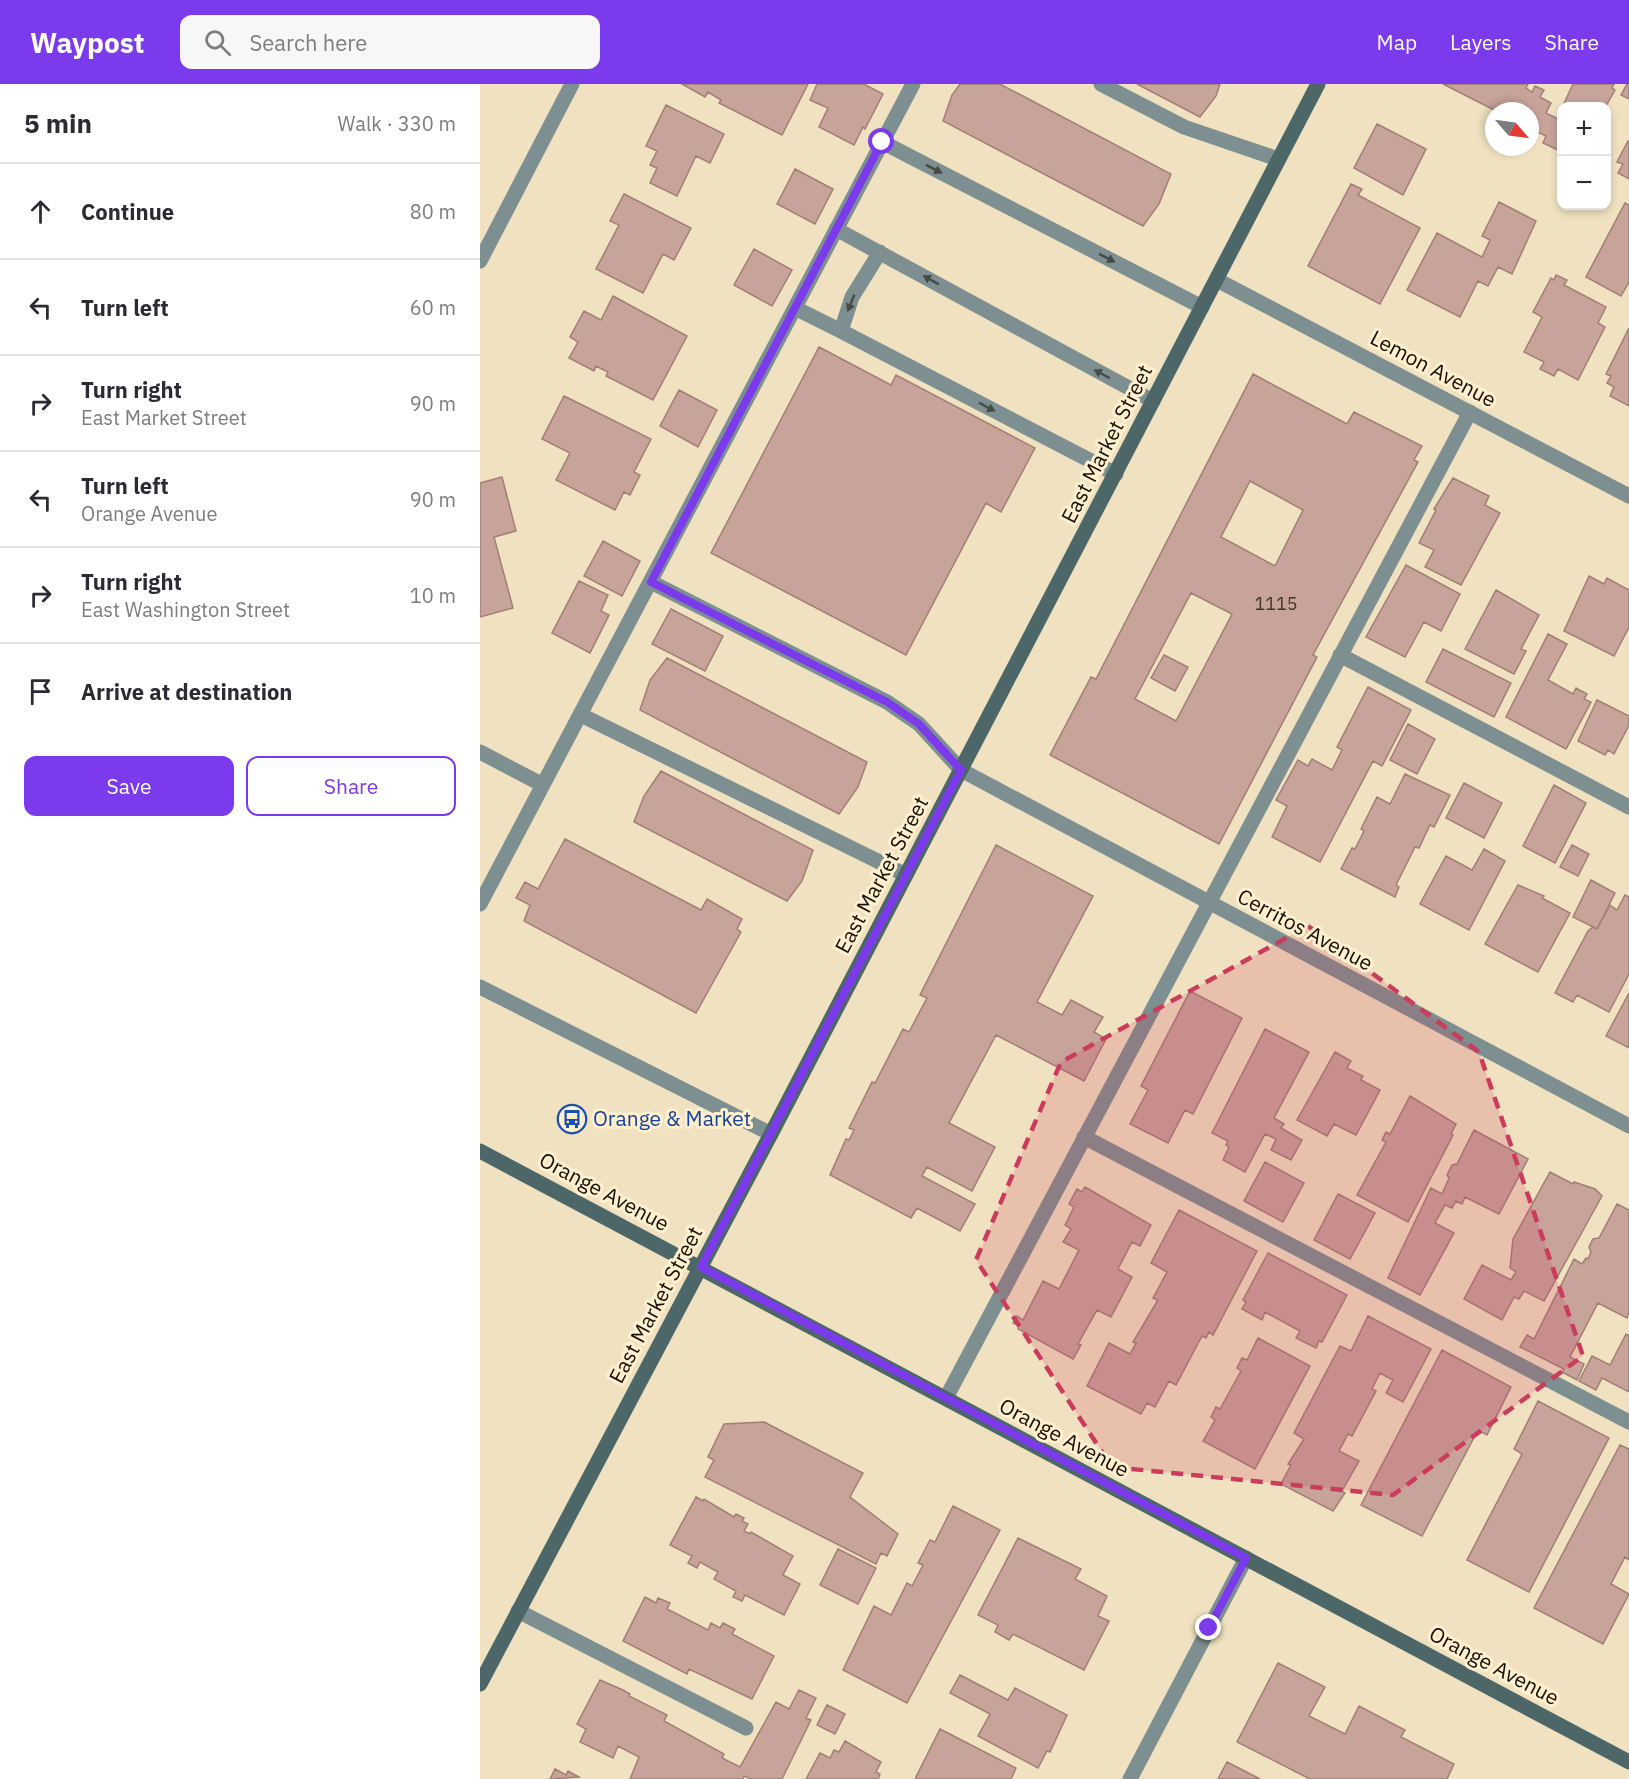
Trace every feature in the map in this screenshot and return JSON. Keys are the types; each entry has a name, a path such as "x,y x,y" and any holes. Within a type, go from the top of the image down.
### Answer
{"street":[{"path":"480,261 572,84"},
{"path":"480,904 913,84"},
{"path":"1101,84 1184,127 1278,159"},
{"name":"East Market Street","path":"480,1684 771,1134 1317,84"},
{"path":"882,142 1202,307"},
{"path":"836,229 1154,401"},
{"path":"841,331 852,297 880,252"},
{"name":"Lemon Avenue","path":"1217,280 1629,496"},
{"path":"795,308 1116,474"},
{"path":"946,1398 1470,412"},
{"name":"Cerritos Avenue","path":"651,582 887,702 919,724 961,770 1629,1126"},
{"path":"1340,655 1629,807"},
{"path":"581,715 906,875"},
{"path":"480,752 543,785"},
{"path":"480,987 771,1134"},
{"path":"1084,1137 1629,1422"},
{"name":"Orange Avenue","path":"480,1151 1629,1762"},
{"path":"1130,1779 1246,1558"},
{"path":"519,1611 746,1728"}],"highlighted area":[{"path":"1308,926 1479,1052 1583,1356 1393,1495 1112,1467 976,1260 1061,1062"}],"building":[{"path":"682,84 808,84 782,135 719,103 721,100 708,92 705,97"},
{"path":"817,84 864,84 883,94 854,145 819,127 828,108 810,100"},
{"path":"960,84 1000,84 1171,174 1159,204 1143,226 943,121 952,95"},
{"path":"1137,84 1220,84 1216,96 1200,117"},
{"path":"1443,84 1528,84 1526,88 1532,92 1535,86 1544,90 1540,97 1551,103 1546,113 1557,118 1557,150 1543,143 1546,136 1539,132 1539,102 1485,102 1485,105"},
{"path":"1573,84 1614,84 1612,88 1615,90 1608,102 1565,102"},
{"path":"1629,84 1629,99 1621,95"},
{"path":"666,105 724,134 710,163 696,156 677,196 650,183 657,168 650,165 657,151 646,146"},
{"path":"1377,124 1426,149 1403,195 1354,168"},
{"path":"1628,141 1629,179 1618,173 1623,164 1617,162"},
{"path":"795,169 833,189 815,224 777,204"},
{"path":"1351,184 1362,189 1358,195 1420,228 1380,304 1308,266"},
{"path":"624,194 691,228 674,260 663,254 643,293 596,269 619,225 610,221"},
{"path":"1499,202 1536,221 1512,274 1498,267 1488,286 1478,281 1460,317 1407,290 1437,233 1482,257 1490,240 1482,236"},
{"path":"1625,203 1629,205 1629,282 1621,296 1586,277"},
{"path":"754,249 792,270 772,306 734,285"},
{"path":"1556,275 1567,280 1564,285 1606,307 1598,323 1605,327 1578,380 1558,369 1554,376 1540,369 1544,362 1524,352 1542,317 1533,312 1551,278 1554,280"},
{"path":"613,296 687,336 653,400 606,376 608,372 596,366 594,371 569,358 578,342 570,337 584,311 601,320"},
{"path":"1629,328 1629,406 1610,396 1614,387 1607,383 1611,376 1606,374"},
{"path":"819,347 891,385 896,375 1035,448 1001,512 986,503 906,655 711,553"},
{"path":"1253,374 1347,424 1354,412 1422,446 1414,460 1418,462 1313,655 1317,657 1219,844 1050,755 1091,677 1096,679","holes":["1250,481 1303,510 1275,566 1221,537","1191,593 1232,614 1176,721 1135,699"]},
{"path":"679,390 717,410 698,447 660,426"},
{"path":"564,396 651,439 634,472 640,475 630,495 624,492 615,510 556,480 570,453 542,439"},
{"path":"502,477 516,531 494,537 513,608 480,617 480,483"},
{"path":"1453,478 1489,496 1485,505 1500,513 1461,585 1425,567 1434,550 1419,543 1436,510 1434,509"},
{"path":"603,541 640,561 622,596 584,576"},
{"path":"1406,565 1460,594 1441,631 1424,622 1405,657 1366,637"},
{"path":"1589,576 1604,584 1607,578 1629,590 1629,627 1614,656 1564,631"},
{"path":"579,581 608,595 601,611 609,615 590,653 552,633"},
{"path":"1496,590 1539,615 1521,649 1526,651 1514,674 1465,649"},
{"path":"671,609 723,636 705,671 652,644"},
{"path":"1548,634 1567,644 1548,680 1573,694 1576,688 1587,694 1584,699 1591,702 1566,749 1506,717"},
{"path":"1443,649 1511,683 1494,717 1426,682"},
{"path":"1164,655 1188,667 1175,691 1151,678"},
{"path":"667,658 867,762 858,787 839,814 640,710 650,680"},
{"path":"1368,687 1411,710 1382,766 1373,761 1320,862 1272,837 1287,806 1276,800 1298,760 1308,766 1312,759 1332,770 1342,750 1337,747"},
{"path":"1597,700 1629,716 1629,725 1614,754 1608,750 1605,755 1578,741"},
{"path":"1408,724 1435,739 1417,774 1390,760"},
{"path":"661,771 813,850 802,881 787,901 634,822 644,796"},
{"path":"1405,774 1450,795 1434,827 1430,825 1419,848 1415,847 1396,885 1399,887 1395,897 1341,869 1364,831 1361,829 1377,797 1390,804"},
{"path":"1464,783 1502,803 1484,838 1446,818"},
{"path":"1554,785 1586,803 1555,863 1523,846"},
{"path":"565,839 701,910 707,899 742,919 737,929 741,932 696,1013 524,921 530,905 516,898 525,882 538,889"},
{"path":"996,845 1093,896 1037,1002 1062,1015 1071,1000 1103,1017 1094,1032 1106,1039 1084,1081 996,1035 949,1123 995,1147 972,1191 927,1167 922,1176 975,1204 960,1231 917,1208 911,1218 830,1175 846,1139 849,1140 854,1130 849,1128 872,1082 875,1083 903,1029 909,1032 927,998 920,995"},
{"path":"1572,845 1589,854 1578,876 1560,867"},
{"path":"1484,849 1505,861 1469,930 1420,904 1446,856 1472,870"},
{"path":"1591,880 1615,893 1597,929 1573,917"},
{"path":"1518,885 1544,896 1542,898 1570,913 1538,972 1485,944"},
{"path":"1625,895 1629,897 1629,974 1609,1012 1577,995 1573,1002 1555,993 1588,931 1593,927 1597,929 1610,905 1617,910"},
{"path":"1190,991 1242,1018 1193,1114 1185,1110 1168,1143 1130,1124 1148,1090 1141,1086"},
{"path":"1629,993 1629,1048 1606,1036"},
{"path":"1265,1029 1309,1052 1274,1118 1284,1124 1281,1128 1302,1140 1291,1160 1271,1150 1276,1139 1265,1134 1245,1172 1223,1160 1229,1147 1226,1145 1228,1141 1212,1133"},
{"path":"1335,1052 1351,1061 1347,1068 1363,1076 1361,1080 1380,1090 1356,1135 1334,1124 1327,1136 1297,1120"},
{"path":"1410,1096 1456,1124 1451,1134 1453,1135 1408,1222 1357,1195 1386,1142 1382,1140 1386,1132 1390,1134"},
{"path":"1474,1130 1528,1159 1499,1214 1465,1197 1462,1204 1456,1201 1452,1208 1445,1205 1435,1223 1454,1233 1420,1295 1388,1278 1431,1188 1442,1194 1452,1165 1457,1164"},
{"path":"1265,1162 1304,1183 1283,1222 1244,1201"},
{"path":"1550,1172 1573,1184 1574,1182 1595,1189 1602,1196 1544,1301 1524,1291 1519,1299 1514,1297 1502,1320 1464,1299 1482,1265 1511,1280 1516,1272 1510,1268 1513,1239"},
{"path":"1085,1187 1151,1225 1140,1246 1132,1242 1118,1269 1132,1277 1111,1317 1097,1310 1078,1344 1081,1345 1073,1359 1018,1329 1019,1326 1013,1323 1017,1316 1023,1320 1043,1281 1059,1289 1079,1250 1063,1242 1071,1229 1065,1225 1074,1207 1069,1204 1077,1189 1082,1192"},
{"path":"1338,1194 1375,1213 1350,1259 1314,1240"},
{"path":"1617,1204 1629,1210 1629,1313 1627,1318 1598,1303 1570,1357 1584,1364 1577,1380 1562,1372 1564,1369 1520,1347 1527,1335 1534,1339 1574,1259 1582,1264 1586,1258 1588,1259 1591,1252 1589,1247 1593,1239 1599,1238"},
{"path":"1179,1210 1257,1251 1213,1335 1209,1332 1206,1338 1202,1336 1176,1385 1169,1381 1155,1407 1147,1403 1141,1414 1087,1386 1109,1343 1130,1354 1136,1343 1133,1342 1158,1300 1153,1298 1167,1272 1151,1263"},
{"path":"1268,1253 1347,1295 1322,1342 1319,1341 1316,1348 1296,1338 1300,1331 1265,1312 1262,1320 1242,1309 1246,1302 1243,1300"},
{"path":"1368,1316 1431,1349 1403,1402 1386,1393 1393,1380 1380,1373 1372,1389 1376,1391 1352,1436 1348,1434 1339,1451 1359,1461 1342,1491 1345,1493 1333,1511 1281,1484 1291,1465 1288,1464 1304,1439 1294,1433 1340,1346 1351,1351"},
{"path":"1626,1334 1629,1336 1629,1392 1602,1378 1596,1390 1579,1381 1592,1356 1610,1365"},
{"path":"1258,1338 1310,1366 1255,1469 1203,1441 1215,1420 1211,1417 1216,1407 1220,1409 1241,1371 1237,1368 1242,1358 1247,1360"},
{"path":"1442,1350 1511,1387 1487,1435 1478,1430 1422,1536 1361,1505"},
{"path":"1538,1401 1609,1438 1529,1592 1467,1560 1522,1454 1514,1449"},
{"path":"764,1422 863,1473 850,1497 898,1534 887,1556 881,1553 876,1564 705,1477 714,1460 708,1457 724,1424"},
{"path":"1620,1445 1629,1449 1629,1560 1625,1557 1611,1584 1629,1594 1603,1644 1534,1608"},
{"path":"696,1497 703,1501 704,1499 734,1517 736,1514 744,1518 742,1521 748,1524 744,1531 750,1534 751,1532 793,1556 783,1575 800,1584 784,1615 745,1595 742,1601 733,1597 736,1591 714,1579 718,1572 700,1562 697,1568 688,1563 692,1556 670,1545"},
{"path":"953,1506 1000,1530 907,1703 843,1670 874,1606 891,1615 907,1583 912,1586 923,1565 918,1563 930,1540 935,1542"},
{"path":"1018,1538 1081,1569 1075,1579 1107,1596 1098,1616 1109,1621 1084,1670 1013,1634 1009,1640 995,1632 998,1625 978,1615"},
{"path":"838,1549 876,1568 858,1604 820,1585"},
{"path":"645,1597 656,1603 658,1598 670,1603 667,1609 708,1630 711,1623 720,1628 723,1623 735,1629 732,1634 774,1656 752,1699 689,1669 687,1674 623,1641"},
{"path":"1278,1663 1325,1687 1309,1716 1345,1734 1359,1706 1405,1730 1401,1737 1454,1764 1447,1779 1310,1779 1237,1742"},
{"path":"960,1675 1008,1700 1015,1688 1067,1715 1050,1752 1047,1751 1038,1768 978,1736 990,1714 950,1693"},
{"path":"600,1680 667,1715 664,1721 724,1754 722,1758 740,1767 776,1702 789,1709 799,1690 816,1698 806,1718 811,1720 782,1779 751,1779 744,1776 743,1779 630,1779 639,1757 618,1746 613,1758 580,1742 586,1729 577,1724"},
{"path":"827,1705 845,1714 835,1734 817,1725"},
{"path":"940,1729 1016,1768 1011,1779 915,1779"},
{"path":"845,1741 881,1762 876,1772 880,1774 878,1779 806,1779 820,1753 830,1758 834,1750 839,1752"},
{"path":"1227,1762 1260,1779 1218,1779"},
{"path":"555,1769 566,1775 568,1771 579,1777 550,1779"}],"place":[{"name":"Orange & Market","path":"572,1119"}],"route":[{"path":"882,142 651,582 887,702 919,724 961,770 701,1267 1246,1558 1209,1628"}]}
